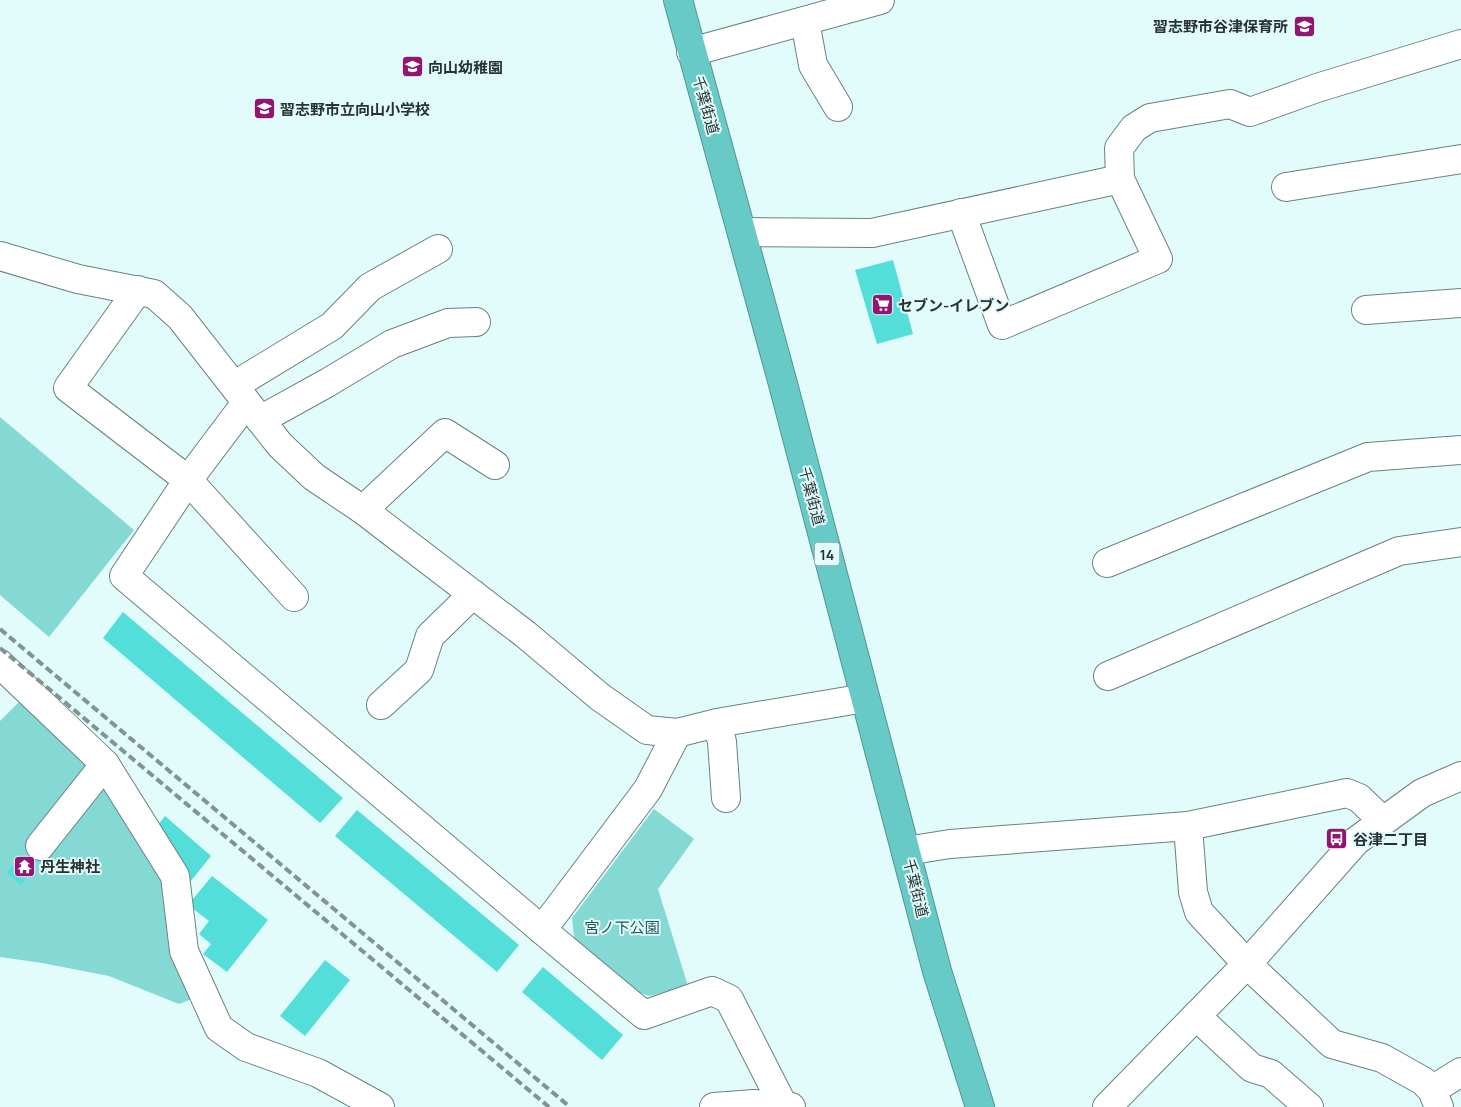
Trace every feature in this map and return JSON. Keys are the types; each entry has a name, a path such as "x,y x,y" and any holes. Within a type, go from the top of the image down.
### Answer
{"highway":[{"name":"千葉街道","path":"678,0 742,232 937,971 980,1107"}],"street":[{"path":"691,52 880,0"},
{"path":"805,21 813,65 838,107"},
{"path":"961,213 1002,325 1158,259 1120,179 1119,148 1134,128 1150,118 1230,104 1250,112 1317,88 1461,44"},
{"path":"1286,187 1461,159"},
{"path":"742,232 872,233 1120,179"},
{"path":"438,249 370,287 332,326 247,403 188,480 124,576 644,1015 712,991 729,999 787,1106"},
{"path":"0,256 78,280 154,294 180,317 280,445 314,477 363,510 473,594 600,697 647,730 677,733 717,723 865,698"},
{"path":"138,290 68,388 188,480 294,597"},
{"path":"1366,310 1461,303"},
{"path":"247,403 327,383 392,344 448,323 476,322"},
{"path":"363,510 444,432 495,465"},
{"path":"1107,563 1368,457 1461,450"},
{"path":"1108,676 1399,551 1461,542"},
{"path":"381,706 419,670 430,636 473,594"},
{"path":"4,676 105,764 175,876 184,951 219,1028 246,1047 318,1073 380,1107"},
{"path":"717,723 722,742 726,798"},
{"path":"542,930 648,789 677,733"},
{"path":"40,846 105,764"},
{"path":"1108,1107 1247,964 1356,841 1422,793 1461,776"},
{"path":"906,851 950,844 1188,826 1347,794 1360,798 1383,821"},
{"path":"1188,826 1192,892 1200,912 1247,964 1332,1044 1382,1058 1423,1081 1436,1098 1461,1072"},
{"path":"1196,1016 1252,1068 1271,1074 1309,1107"},
{"path":"714,1107 754,1104 787,1106"}],"green space":[{"path":"0,417 134,530 49,637 0,595"},
{"path":"21,700 139,802 197,997 179,1004 109,976 0,957 0,721"},
{"name":"宮ノ下公園","path":"654,809 694,839 658,889 688,986 650,996 629,990 575,946 572,918"}],"building":[{"path":"893,260 913,334 877,344 855,270"},
{"path":"123,612 343,798 320,823 103,638"},
{"path":"357,810 519,945 497,972 335,836"},
{"path":"165,816 211,856 190,882 178,854 158,825"},
{"path":"22,854 36,866 21,885 7,873"},
{"path":"212,876 268,920 227,972 203,954 211,944 199,934 209,921 188,905"},
{"path":"325,960 350,980 305,1036 280,1016"},
{"path":"543,967 623,1035 602,1060 522,992"}],"railway":[{"path":"0,629 570,1107"},
{"path":"0,648 549,1107"}],"place":[{"name":"習志野市谷津保育所","path":"1304,26"},
{"name":"向山幼稚園","path":"412,67"},
{"name":"習志野市立向山小学校","path":"264,109"},
{"name":"セブン-イレブン","path":"882,305"},
{"name":"谷津二丁目","path":"1337,839"},
{"name":"丹生神社","path":"24,866"}]}
